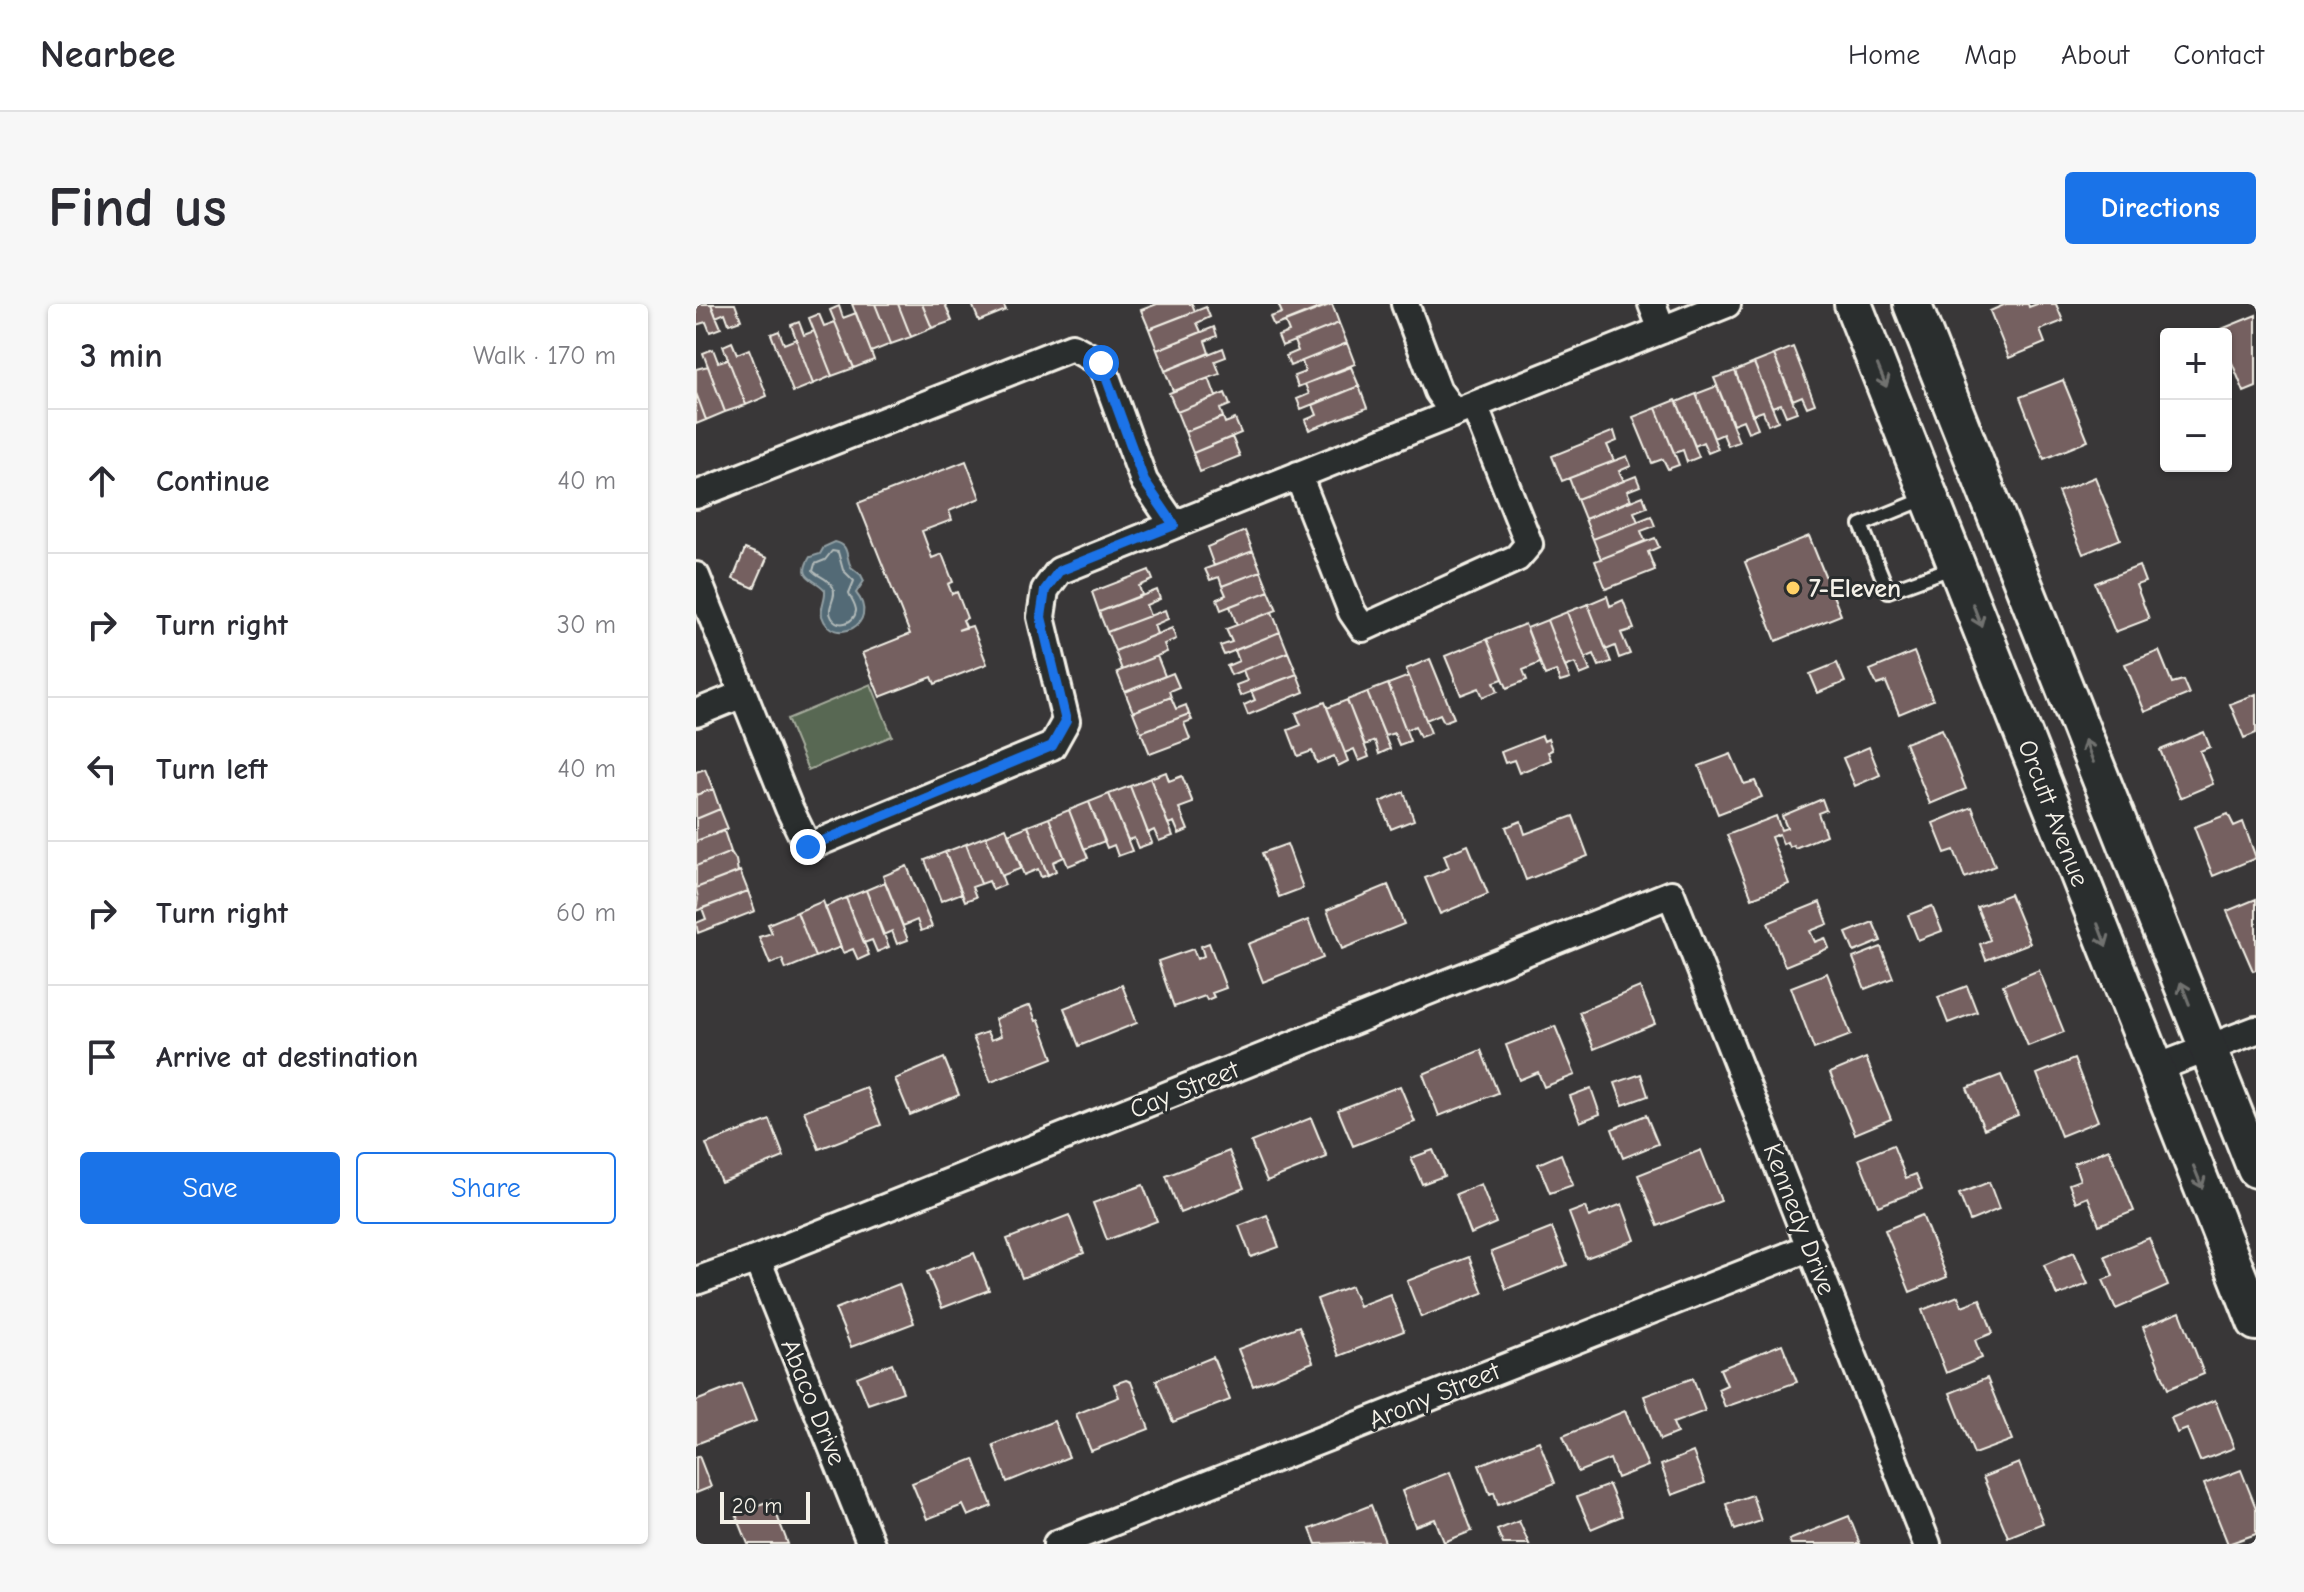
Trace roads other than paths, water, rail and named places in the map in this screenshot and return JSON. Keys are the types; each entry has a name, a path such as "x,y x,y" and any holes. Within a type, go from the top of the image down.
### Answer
{"main road":[{"name":"Orcutt Avenue","path":"1853,304 2256,1322"},
{"path":"1912,304 2256,1169"}],"street":[{"path":"1298,475 1352,612 1363,628 1517,558 1529,544 1464,409 1438,391 1405,304"},
{"path":"1652,304 1662,330"},
{"path":"696,576 789,808 808,847 1052,746 1066,721 1041,617 1045,590 1059,571 1727,304"},
{"path":"696,495 1072,347 1101,363 1144,481 1174,525"},
{"path":"696,713 743,694"},
{"name":"Kennedy Drive","path":"1671,894 1927,1544"},
{"name":"Cay Street","path":"696,1281 1671,894"},
{"path":"2154,1069 2256,1030"},
{"name":"Arony Street","path":"1057,1544 1811,1247"},
{"name":"Abaco Drive","path":"757,1259 871,1544"}],"lane":[{"path":"1930,497 1861,525 1888,591 1957,566"}],"water":[{"path":"835,542 845,548 851,567 864,581 856,593 863,614 859,622 844,631 827,625 822,616 825,590 808,577 805,570 810,557 820,554 824,547"}],"place":[{"name":"7-Eleven","path":"1793,588"}]}
